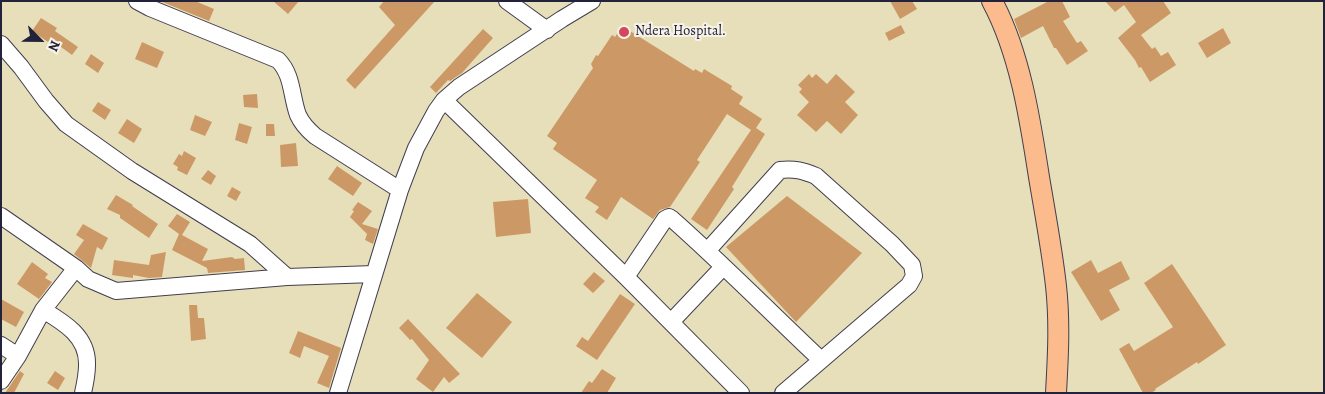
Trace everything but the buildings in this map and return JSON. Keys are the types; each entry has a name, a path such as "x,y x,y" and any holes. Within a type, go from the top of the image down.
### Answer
{"main road":[{"path":"992,1 1000,16 1016,62 1033,140 1056,286 1059,326 1056,393"}],"street":[{"path":"137,1 278,60 288,71 298,115 304,126 315,136 400,190"},
{"path":"507,1 547,30"},
{"path":"338,393 400,190 416,148 436,111 444,100 459,87 592,1"},
{"path":"1,44 66,124 132,170 250,244 287,277"},
{"path":"444,100 626,277 741,393"},
{"path":"708,250 780,170 792,169 803,170 816,176 892,244 912,265 914,276 909,285 783,393"},
{"path":"1,216 88,278 116,291 287,277 374,274"},
{"path":"626,277 665,219 668,217 672,218 708,250 723,267 821,360"},
{"path":"671,322 723,267"},
{"path":"1,382 18,356 43,310 76,268"},
{"path":"43,310 65,323 78,336 85,349 87,365 84,393"},
{"path":"1,345 18,356"}],"place":[{"name":"Ndera Hospital.","path":"624,32"}]}
